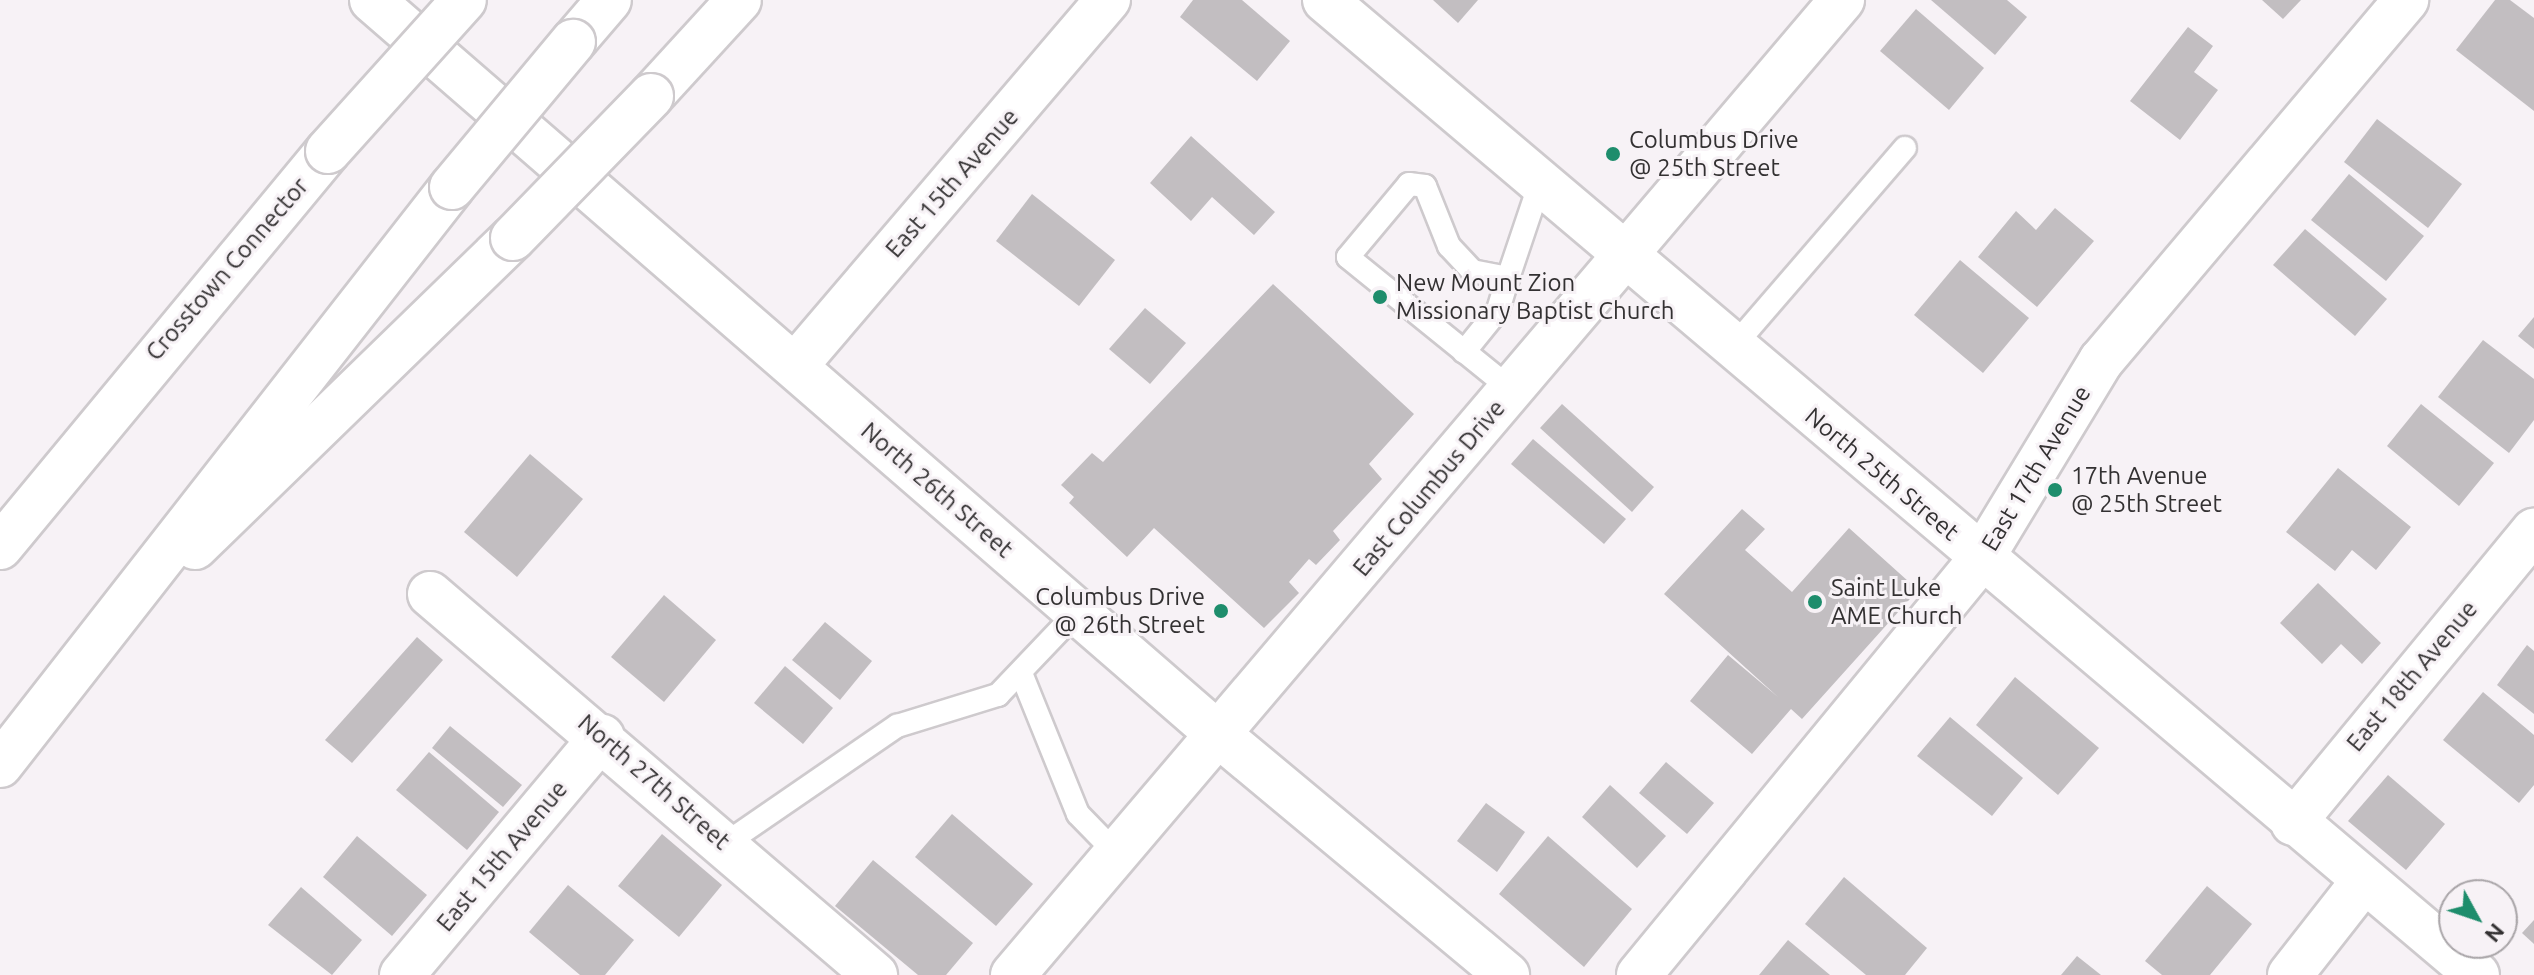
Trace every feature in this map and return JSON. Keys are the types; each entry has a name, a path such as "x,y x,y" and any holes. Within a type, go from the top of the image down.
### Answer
{"main road":[{"name":"North 26th Street","path":"372,0 1219,735 1507,975"},
{"name":"Crosstown Connector","path":"0,547 328,151 464,0"},
{"path":"0,765 88,647 452,187 609,0"},
{"path":"88,647 399,356 651,96 739,0"},
{"name":"East 15th Avenue","path":"795,366 1108,0"},
{"name":"North 25th Street","path":"1325,0 1981,559 2477,975"},
{"name":"East Columbus Drive","path":"1013,975 1842,0"},
{"name":"East 17th Avenue","path":"1639,975 1981,559 2101,361 2406,0"},
{"name":"East 18th Avenue","path":"2293,823 2534,531"},
{"name":"North 27th Street","path":"430,594 602,737 875,975"},
{"name":"East 15th Avenue","path":"402,975 602,737"},
{"path":"2290,975 2363,882"}],"lane":[{"path":"1733,347 1905,148"},
{"path":"1464,352 1498,310 1540,183"},
{"path":"1508,278 1472,271 1449,246 1425,186 1409,184 1348,257 1512,390"},
{"path":"725,844 876,738 998,695 1077,612"},
{"path":"1021,673 1078,814 1117,854"}],"building":[{"path":"1193,0 1242,0 1290,41 1257,81 1180,17"},
{"path":"1433,0 1478,0 1458,23"},
{"path":"1931,0 2007,0 2027,17 1995,55"},
{"path":"2262,0 2301,0 2283,19"},
{"path":"2495,0 2510,0 2534,18 2534,111 2456,50"},
{"path":"1916,9 1984,68 1949,110 1880,51"},
{"path":"2188,27 2213,46 2194,72 2218,90 2180,140 2130,101"},
{"path":"2377,119 2462,184 2428,228 2344,162"},
{"path":"1191,136 1275,212 1254,235 1212,197 1191,221 1150,183"},
{"path":"2349,174 2424,236 2386,281 2311,220"},
{"path":"1032,194 1115,260 1079,306 996,241"},
{"path":"2055,208 2094,241 2037,307 1978,257 2016,211 2036,230"},
{"path":"2305,229 2387,299 2355,336 2273,265"},
{"path":"1960,260 2029,318 1983,373 1914,315"},
{"path":"1273,284 1414,414 1369,464 1382,479 1333,531 1340,540 1316,565 1309,559 1289,582 1299,593 1264,628 1154,528 1127,557 1069,503 1074,497 1061,485 1092,453 1103,462"},
{"path":"1145,308 1186,343 1150,384 1109,349"},
{"path":"2534,317 2534,349 2518,336"},
{"path":"2483,340 2534,379 2534,420 2509,453 2438,397"},
{"path":"1562,404 1654,487 1632,512 1540,428"},
{"path":"2421,404 2494,463 2459,506 2387,446"},
{"path":"1533,439 1626,519 1604,544 1511,464"},
{"path":"530,454 583,499 517,577 464,532"},
{"path":"2338,468 2411,527 2376,570 2352,550 2335,571 2286,532"},
{"path":"1742,509 1765,529 1745,550 1792,592 1849,528 1918,590 1802,719 1791,709 1752,754 1690,701 1728,655 1778,697 1664,594"},
{"path":"2318,583 2381,643 2362,664 2341,644 2322,664 2280,623"},
{"path":"664,595 716,640 664,702 611,657"},
{"path":"825,622 872,661 840,700 792,660"},
{"path":"417,637 443,660 352,763 325,740"},
{"path":"2527,645 2534,651 2534,714 2497,685"},
{"path":"785,666 833,708 803,744 754,703"},
{"path":"2015,677 2099,748 2058,795 1976,725"},
{"path":"2483,692 2534,735 2534,785 2519,803 2443,740"},
{"path":"1950,717 2023,778 1992,816 1917,756"},
{"path":"450,726 522,785 503,807 432,748"},
{"path":"429,752 499,812 467,850 396,790"},
{"path":"1666,762 1714,803 1687,834 1639,793"},
{"path":"2388,775 2445,824 2406,870 2348,821"},
{"path":"1610,785 1666,836 1637,868 1582,817"},
{"path":"1486,803 1525,832 1497,872 1457,841"},
{"path":"952,814 1033,884 996,926 915,857"},
{"path":"662,834 722,885 679,937 618,886"},
{"path":"357,836 427,895 392,936 323,877"},
{"path":"1548,836 1632,909 1584,967 1499,894"},
{"path":"873,860 973,943 946,975 918,975 835,906"},
{"path":"1844,877 1927,948 1905,975 1866,975 1805,924"},
{"path":"568,885 634,940 605,975 580,975 529,932"},
{"path":"2207,886 2252,924 2210,975 2162,975 2145,961"},
{"path":"301,887 362,940 332,975 268,925"},
{"path":"2534,920 2534,944 2522,933"},
{"path":"1788,940 1830,975 1759,975"},
{"path":"2077,956 2101,975 2061,975"}],"place":[{"name":"Columbus Drive @ 25th Street","path":"1613,154"},
{"name":"New Mount Zion Missionary Baptist Church","path":"1380,297"},
{"name":"17th Avenue @ 25th Street","path":"2055,490"},
{"name":"Saint Luke AME Church","path":"1815,602"},
{"name":"Columbus Drive @ 26th Street","path":"1221,611"}]}
